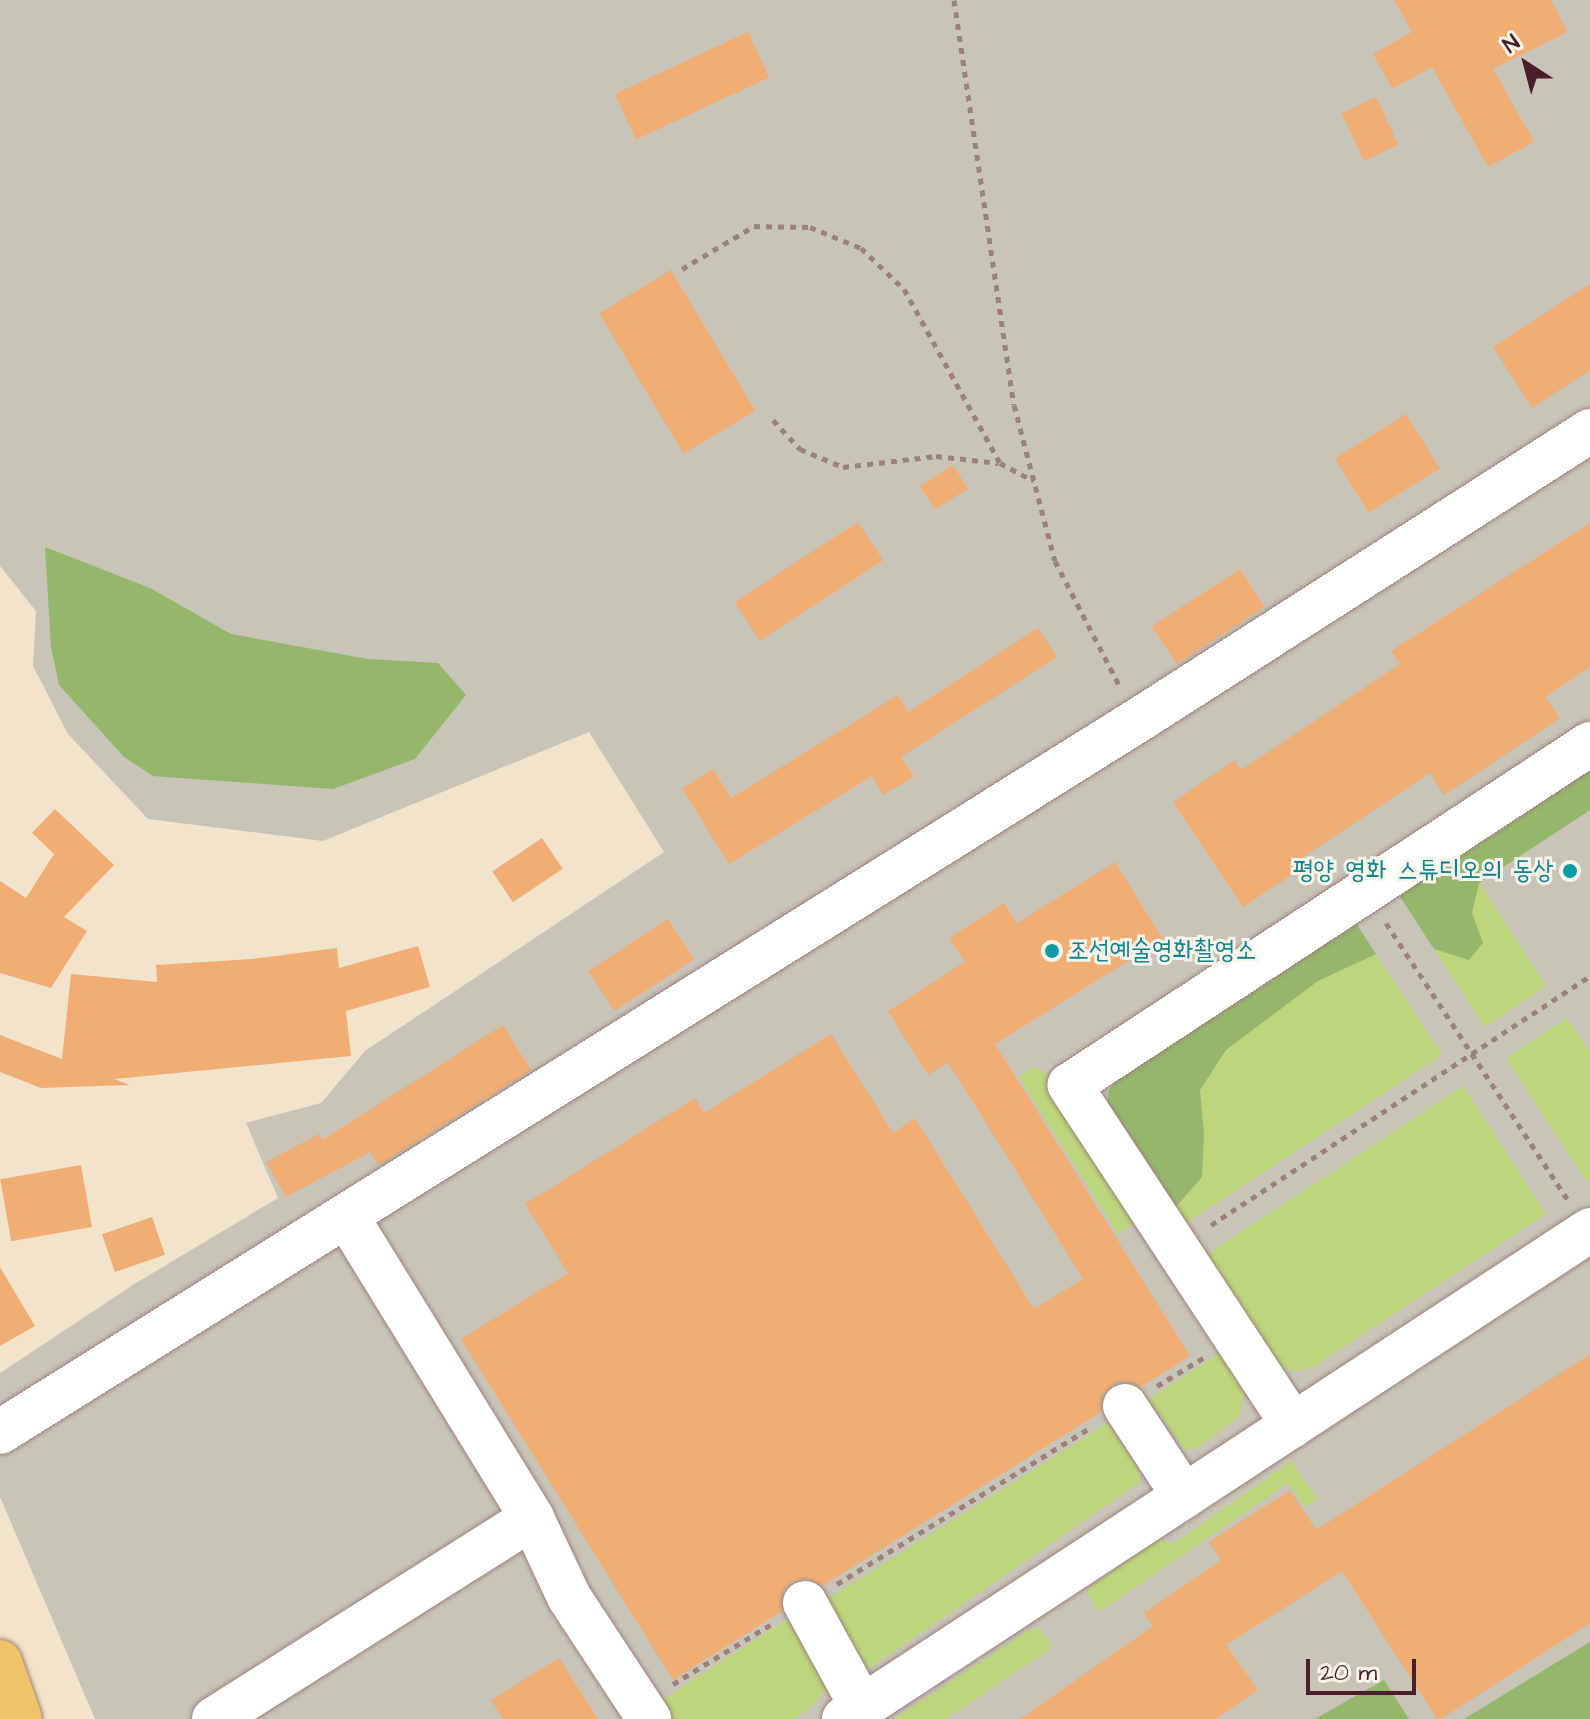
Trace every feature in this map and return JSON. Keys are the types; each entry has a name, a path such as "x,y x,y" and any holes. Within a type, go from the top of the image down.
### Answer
{"main road":[{"path":"0,1662 20,1719"}],"lane":[{"path":"0,1432 1137,721 1590,431"},
{"path":"1293,1425 1070,1085 1590,744"},
{"path":"347,1217 532,1518 569,1597 644,1712"},
{"path":"805,1603 853,1713 1589,1230"},
{"path":"1125,1406 1184,1496"},
{"path":"214,1719 532,1518"}],"path":[{"path":"954,0 1014,405 1055,561 1137,721"},
{"path":"682,269 754,226 810,227 861,248 904,289 1000,463"},
{"path":"773,420 800,449 843,467 936,456 1000,463 1035,482"},
{"path":"1365,892 1589,1230"},
{"path":"1176,1248 1590,976"},
{"path":"644,1712 805,1603 1236,1338"}],"shaded area":[{"name":"조선예술영화촬영소","path":"0,0 1590,0 1590,1719 95,1719 0,1497 0,1373 136,1283 278,1198 246,1123 321,1103 365,1051 664,852 589,732 323,841 148,819 68,734 33,666 36,611 0,566"}],"green space":[{"path":"45,547 150,588 231,634 368,659 438,663 466,695 415,759 333,789 153,776 124,757 59,685 51,647"},
{"path":"1590,763 1590,810 1479,883 1472,913 1483,943 1469,960 1434,949 1397,892"},
{"path":"1479,882 1546,986 1485,1027 1434,949 1469,960 1472,913"},
{"path":"1354,920 1376,954 1318,981 1226,1050 1200,1090 1204,1133 1202,1177 1173,1210 1108,1106 1108,1093 1118,1076"},
{"path":"1376,954 1442,1055 1183,1225 1173,1210 1202,1177 1204,1133 1200,1090 1226,1050 1318,981"},
{"path":"1567,1018 1590,1052 1590,1179 1586,1181 1506,1058"},
{"path":"1039,1068 1048,1076 1137,1221 1118,1234 1019,1077 1030,1069"},
{"path":"1463,1086 1546,1214 1311,1368 1293,1371 1280,1366 1203,1257"},
{"path":"1220,1353 1244,1393 1240,1415 1198,1448 1185,1450 1149,1399"},
{"path":"1108,1423 1139,1471 1140,1482 871,1667 858,1666 824,1601"},
{"path":"1291,1461 1318,1499 1305,1507 1288,1483 1099,1612 1086,1590 1157,1540 1175,1543"},
{"path":"793,1619 828,1678 826,1690 811,1707 793,1719 662,1719 653,1706 782,1622"},
{"path":"1039,1628 1053,1647 946,1719 894,1719 1029,1630"},
{"path":"1590,1642 1590,1719 1464,1719"},
{"path":"1384,1680 1409,1719 1315,1719"}],"building":[{"path":"1394,0 1551,0 1567,32 1493,69 1534,142 1488,167 1432,67 1392,89 1373,54 1412,32"},
{"path":"748,32 769,77 636,139 615,94"},
{"path":"1376,97 1398,145 1364,161 1342,113"},
{"path":"671,270 755,411 683,454 599,313"},
{"path":"1590,284 1590,370 1532,408 1493,347"},
{"path":"1406,414 1440,468 1369,513 1335,459"},
{"path":"953,465 968,489 935,509 920,486"},
{"path":"858,522 883,561 760,641 735,602"},
{"path":"1590,523 1590,667 1545,697 1560,718 1444,795 1430,773 1300,859 1305,866 1243,907 1173,802 1235,760 1241,770 1400,664 1391,651"},
{"path":"1240,569 1265,607 1176,664 1152,626"},
{"path":"1038,628 1057,657 901,757 914,777 883,795 872,776 729,864 682,788 713,769 731,798 898,695 908,712"},
{"path":"55,809 114,865 64,917 87,931 51,988 0,973 0,881 26,898 54,854 32,833"},
{"path":"542,838 563,869 513,902 492,872"},
{"path":"1115,862 1163,939 995,1044 1190,1356 1141,1387 1124,1381 1112,1385 1102,1395 1101,1412 822,1586 806,1578 792,1582 783,1591 782,1611 673,1680 461,1339 568,1273 525,1204 695,1098 704,1113 831,1034 893,1133 915,1118 1034,1309 1083,1279 948,1062 928,1075 888,1011 965,962 949,938 1004,903 1017,923"},
{"path":"668,919 694,959 614,1011 588,971"},
{"path":"418,946 430,987 346,1011 351,1056 114,1079 130,1085 41,1088 0,1072 0,1035 62,1059 71,974 157,982 156,965 252,959 337,948 339,968"},
{"path":"503,1025 531,1070 379,1165 370,1152 286,1197 266,1162 319,1134 322,1140"},
{"path":"81,1165 92,1227 11,1241 0,1179"},
{"path":"152,1217 165,1255 115,1272 102,1234"},
{"path":"0,1267 35,1326 0,1346"},
{"path":"1590,1354 1590,1623 1441,1719 1437,1719 1342,1571 1226,1645 1258,1690 1216,1719 1020,1719 1153,1626 1144,1613 1221,1560 1209,1542 1290,1490 1316,1530"},
{"path":"559,1658 598,1719 503,1719 491,1700"}],"place":[{"name":"평양 영화 스튜디오의 동상","path":"1570,871"},
{"name":"조선예술영화촬영소","path":"1052,951"}]}
